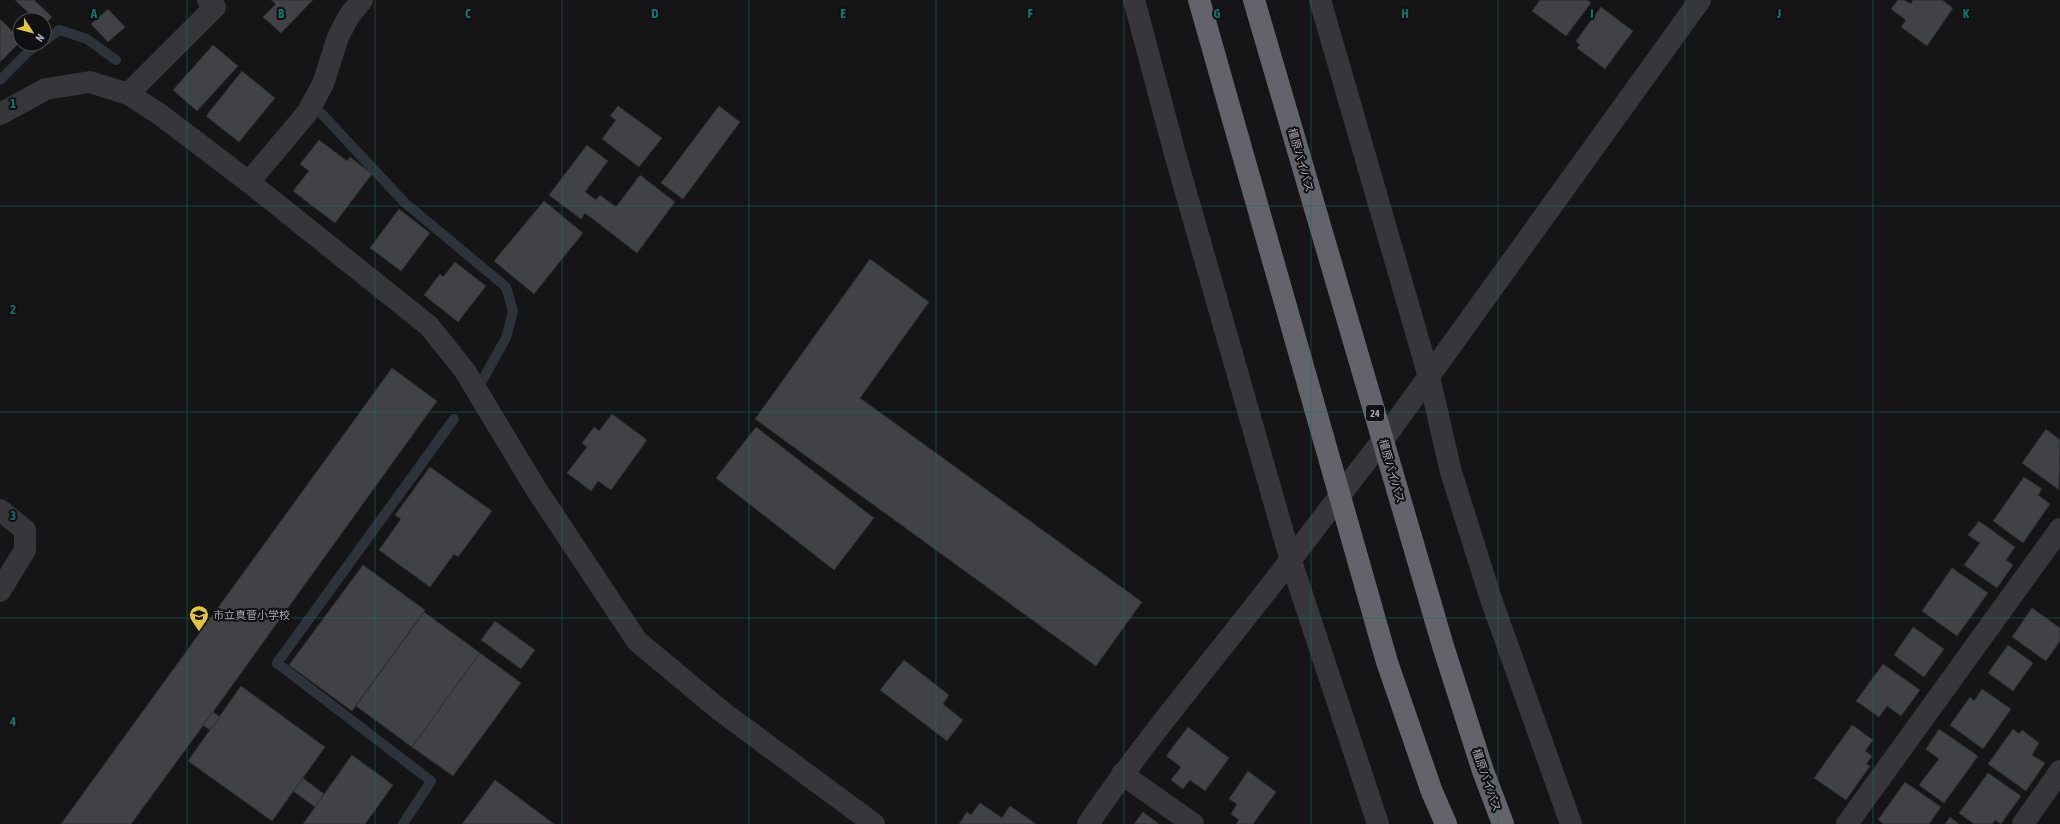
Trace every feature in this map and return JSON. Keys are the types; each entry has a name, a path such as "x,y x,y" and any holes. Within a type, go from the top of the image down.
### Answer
{"highway":[{"path":"1199,0 1387,662 1432,792 1446,824"},
{"name":"橿原バイパス","path":"1254,0 1445,653 1483,771 1503,824"}],"street":[{"path":"128,94 215,7 208,0"},
{"path":"249,182 307,113 323,84 338,37 349,16 362,0"},
{"path":"1134,0 1175,154 1291,561 1378,824"},
{"path":"1320,0 1430,377 1453,479 1491,599 1571,824"},
{"path":"1088,824 1122,774 1291,561 1339,495 1383,440 1430,377 1700,0"},
{"path":"0,114 46,89 90,82 128,94 158,113 249,182 429,326 465,370 536,489 637,641 721,711 874,824"},
{"path":"0,510 25,530 25,550 0,591"},
{"path":"1847,824 2060,529"},
{"path":"2023,824 2060,771"},
{"path":"1122,774 1193,824"}],"building":[{"path":"15,0 34,0 47,12 28,12"},
{"path":"271,0 313,0 281,33 263,17 276,4"},
{"path":"1540,0 1587,0 1591,3 1566,36 1532,11"},
{"path":"1898,0 1904,0 1911,4 1913,0 1942,0 1953,8 1927,46 1901,27 1906,20 1891,9"},
{"path":"1601,7 1633,31 1605,69 1577,48 1580,45 1576,41"},
{"path":"108,9 125,27 108,42 91,24"},
{"path":"0,19 12,31 12,50 0,62"},
{"path":"213,45 238,66 197,111 173,90"},
{"path":"242,71 275,98 239,142 206,116"},
{"path":"618,106 662,138 639,167 602,139 616,120 610,116"},
{"path":"719,106 740,122 683,199 661,183"},
{"path":"319,140 347,161 350,157 372,174 335,223 293,191 309,171 300,164"},
{"path":"587,145 608,161 585,192 596,200 600,195 616,207 640,175 675,202 637,253 585,213 581,219 549,195"},
{"path":"544,201 583,233 534,294 494,261"},
{"path":"399,209 430,233 401,271 370,248"},
{"path":"870,259 929,302 860,398 1142,602 1096,666 755,419"},
{"path":"455,262 486,286 458,322 424,295 440,274 443,277"},
{"path":"392,368 437,401 213,712 131,824 61,824"},
{"path":"612,414 647,440 611,490 598,481 591,491 567,473 587,447 582,443 594,427 599,431"},
{"path":"756,427 874,518 834,570 716,478"},
{"path":"2046,429 2060,440 2059,490 2022,463"},
{"path":"430,467 492,511 458,557 454,554 430,587 379,550 401,519 395,515"},
{"path":"2024,477 2042,489 2038,495 2050,504 2023,543 1993,521"},
{"path":"1979,521 2015,547 2006,560 2013,565 1997,588 1964,565 1980,543 1968,535"},
{"path":"363,565 425,610 352,711 289,665"},
{"path":"1952,568 1988,593 1957,636 1922,611"},
{"path":"2032,608 2060,628 2060,641 2046,661 2012,637"},
{"path":"424,612 480,653 412,747 356,706"},
{"path":"495,621 535,650 521,669 481,640"},
{"path":"1913,627 1944,649 1924,677 1894,655"},
{"path":"2008,645 2033,663 2013,691 1988,673"},
{"path":"480,653 521,683 453,776 412,747"},
{"path":"904,660 949,695 943,704 963,720 947,741 880,690"},
{"path":"1883,664 1920,690 1901,716 1887,706 1879,717 1856,701"},
{"path":"241,686 325,747 272,821 188,761"},
{"path":"1982,689 2011,709 1983,749 1950,725 1970,697 1974,701"},
{"path":"213,712 220,717 210,730 203,725"},
{"path":"1852,725 1873,740 1865,751 1872,756 1866,764 1870,766 1846,800 1814,778"},
{"path":"1188,727 1229,758 1205,791 1190,780 1183,789 1171,780 1181,767 1166,756"},
{"path":"1939,729 1978,756 1944,803 1919,785 1939,759 1926,749"},
{"path":"2013,729 2019,734 2022,730 2039,743 2032,755 2045,763 2026,791 1988,764"},
{"path":"352,755 393,785 365,824 303,824"},
{"path":"1248,771 1276,792 1253,824 1236,824 1239,820 1231,814 1237,804 1229,799"},
{"path":"1988,773 2021,796 2001,824 1995,820 1992,824 1974,824 1959,813"},
{"path":"303,778 324,794 315,807 293,791"},
{"path":"495,780 554,824 462,824"},
{"path":"1905,782 1941,807 1929,824 1884,824 1878,820"},
{"path":"980,803 1002,818 1010,806 1036,824 959,824 967,812 971,815"},
{"path":"1143,812 1159,824 1134,824"},
{"path":"1950,817 1959,824 1945,824"}],"waterway":[{"path":"52,35 59,30 87,39 116,60"},
{"path":"0,80 28,52"},
{"path":"321,113 404,202 506,287 513,311 506,338 482,381"},
{"path":"403,824 431,781 277,663 454,419"}],"place":[{"name":"市立真菅小学校","path":"199,632"}]}
